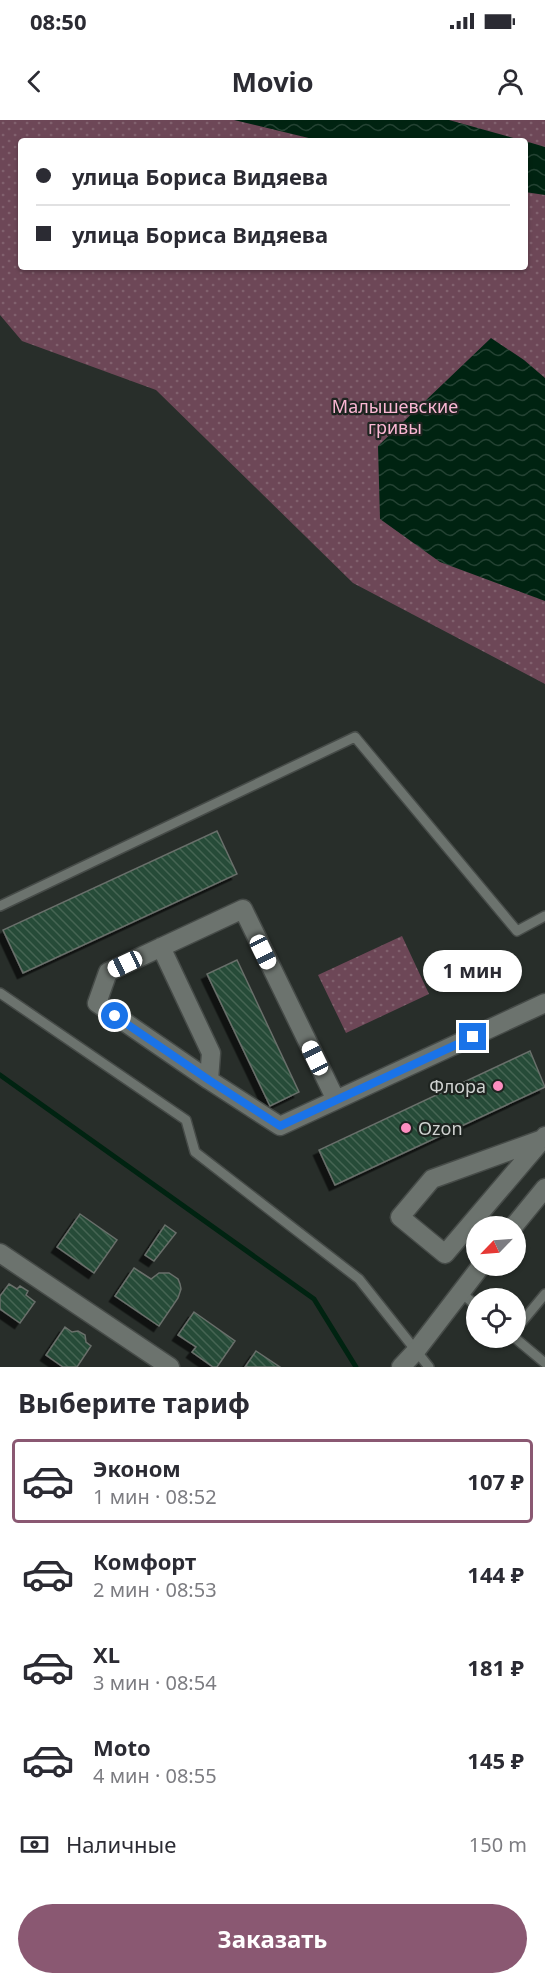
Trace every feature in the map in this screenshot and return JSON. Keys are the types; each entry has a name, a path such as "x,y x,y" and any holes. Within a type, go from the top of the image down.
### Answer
{"street":[{"path":"336,1100 243,909 108,972 97,1003 280,1126 545,1003"},
{"path":"161,947 211,1053 209,1080"},
{"path":"544,1138 445,1254 400,1217 432,1179 544,1138"},
{"path":"522,1216 545,1188"},
{"path":"0,1253 170,1367"},
{"path":"401,1367 473,1276"}],"lane":[{"path":"0,906 355,737 517,931 545,916"},
{"path":"0,993 186,1120 195,1152 359,1279 429,1367"},
{"path":"460,1292 466,1297"},
{"path":"526,1317 545,1294"},
{"path":"526,1347 545,1363"}],"green space":[{"name":"Малышевские гривы","path":"0,120 545,120 545,684 353,583 156,390 22,341 0,315"},
{"path":"402,936 429,994 346,1033 318,975"}],"water":[{"path":"234,120 449,120 513,138 309,138"},
{"path":"528,142 545,147 545,195 528,192"},
{"path":"491,338 524,360 545,378 545,601 440,562 380,519 378,446"}],"building":[{"path":"217,831 237,874 23,973 3,930"},
{"path":"237,960 299,1092 270,1106 207,974"},
{"path":"530,1051 545,1087 335,1185 319,1150"},
{"path":"80,1214 117,1240 94,1273 57,1247"},
{"path":"165,1225 176,1233 154,1261 145,1255"},
{"path":"134,1268 151,1279 159,1273 169,1273 178,1279 181,1289 178,1298 159,1326 115,1296"},
{"path":"9,1284 17,1289 20,1286 28,1291 26,1295 35,1302 20,1323 0,1309 0,1296"},
{"path":"194,1312 235,1341 217,1367 213,1367 192,1352 196,1347 178,1335"},
{"path":"65,1327 72,1332 78,1331 85,1335 86,1342 91,1346 77,1367 63,1367 46,1355"},
{"path":"256,1351 280,1367 245,1367"}],"waterway":[{"path":"0,1075 314,1299 356,1367"}],"place":[{"name":"Флора","path":"498,1086"},
{"name":"Ozon","path":"406,1128"}],"route":[{"path":"115,1016 280,1126 473,1037"}]}
